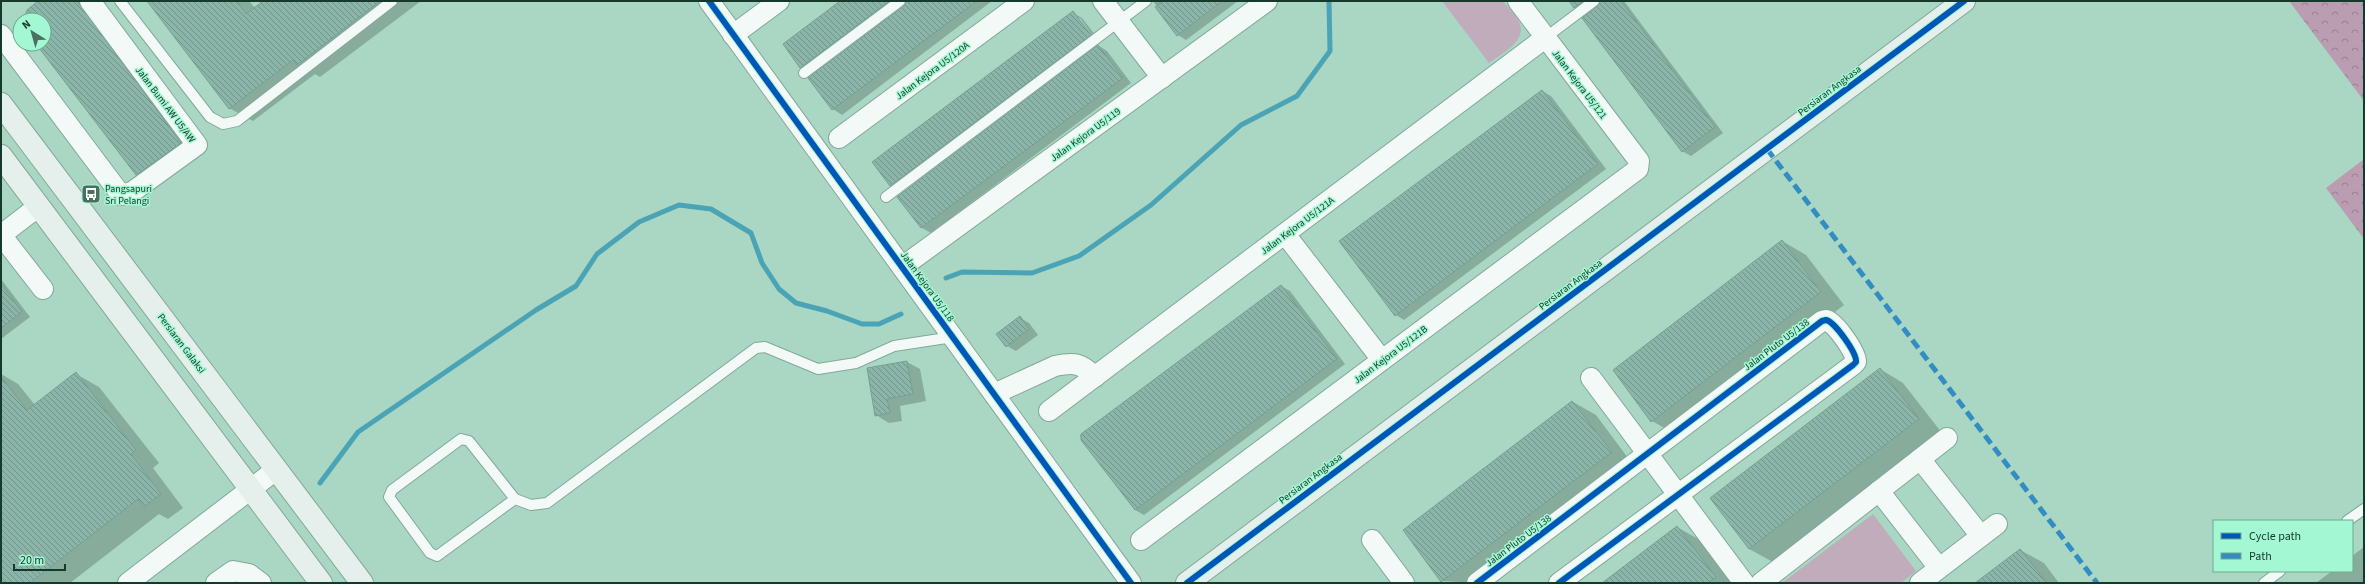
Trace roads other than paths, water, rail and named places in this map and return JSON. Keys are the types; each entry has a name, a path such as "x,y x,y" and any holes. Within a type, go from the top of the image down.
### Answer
{"main road":[{"name":"Persiaran Angkasa","path":"1187,583 1964,1"},
{"name":"Persiaran Galaksi","path":"1,104 362,583"},
{"path":"1,156 321,583"}],"street":[{"name":"Jalan Bumi AW U5/AW","path":"1,35 121,195 132,192 197,145 90,1"},
{"name":"Jalan Kejora U5/118","path":"709,1 1131,583"},
{"path":"733,34 779,1"},
{"name":"Jalan Kejora U5/120A","path":"839,138 1024,1"},
{"path":"1103,1 1162,78"},
{"name":"Jalan Kejora U5/119","path":"902,267 1267,1"},
{"name":"Jalan Kejora U5/121","path":"1518,1 1639,161 1638,169"},
{"name":"Jalan Kejora U5/121A","path":"1050,411 1545,38"},
{"name":"Jalan Kejora U5/121B","path":"1141,540 1638,169"},
{"path":"39,206 1,235 44,289"},
{"path":"1285,234 1382,360"},
{"name":"Jalan Pluto U5/138","path":"1478,583 1822,321 1826,320 1833,323 1855,354 1856,362 1853,365 1559,583"},
{"path":"994,394 1055,366 1065,364 1083,366 1095,377"},
{"path":"1591,378 1744,583"},
{"path":"1761,583 1947,438"},
{"path":"1920,459 1981,536"},
{"path":"128,583 277,469"},
{"path":"1879,491 1939,568"},
{"path":"1920,583 1997,524"},
{"path":"1372,540 1404,583"},
{"path":"216,583 233,571 249,574 261,583"}],"lane":[{"path":"120,1 210,117 224,124 237,121 392,1"},
{"path":"804,73 900,1"},
{"path":"886,197 1146,1"},
{"path":"1545,38 1594,1"},
{"path":"515,499 437,556 430,553 389,497 392,490 462,439 469,441 515,499 531,505 547,503 756,348 765,347 818,369 856,363 894,346 953,337"},
{"path":"2348,520 2364,508"},
{"path":"2264,583 2279,572"}],"waterway":[{"path":"946,278 962,272 1032,273 1079,256 1151,205 1241,125 1297,96 1330,51 1329,1"},
{"path":"320,483 358,432 536,310 576,286 597,254 639,222 679,205 711,209 751,233 762,263 779,289 796,303 827,311 862,324 879,324 901,314"}],"place":[{"name":"Pangsapuri Sri Pelangi","path":"91,194"}]}
